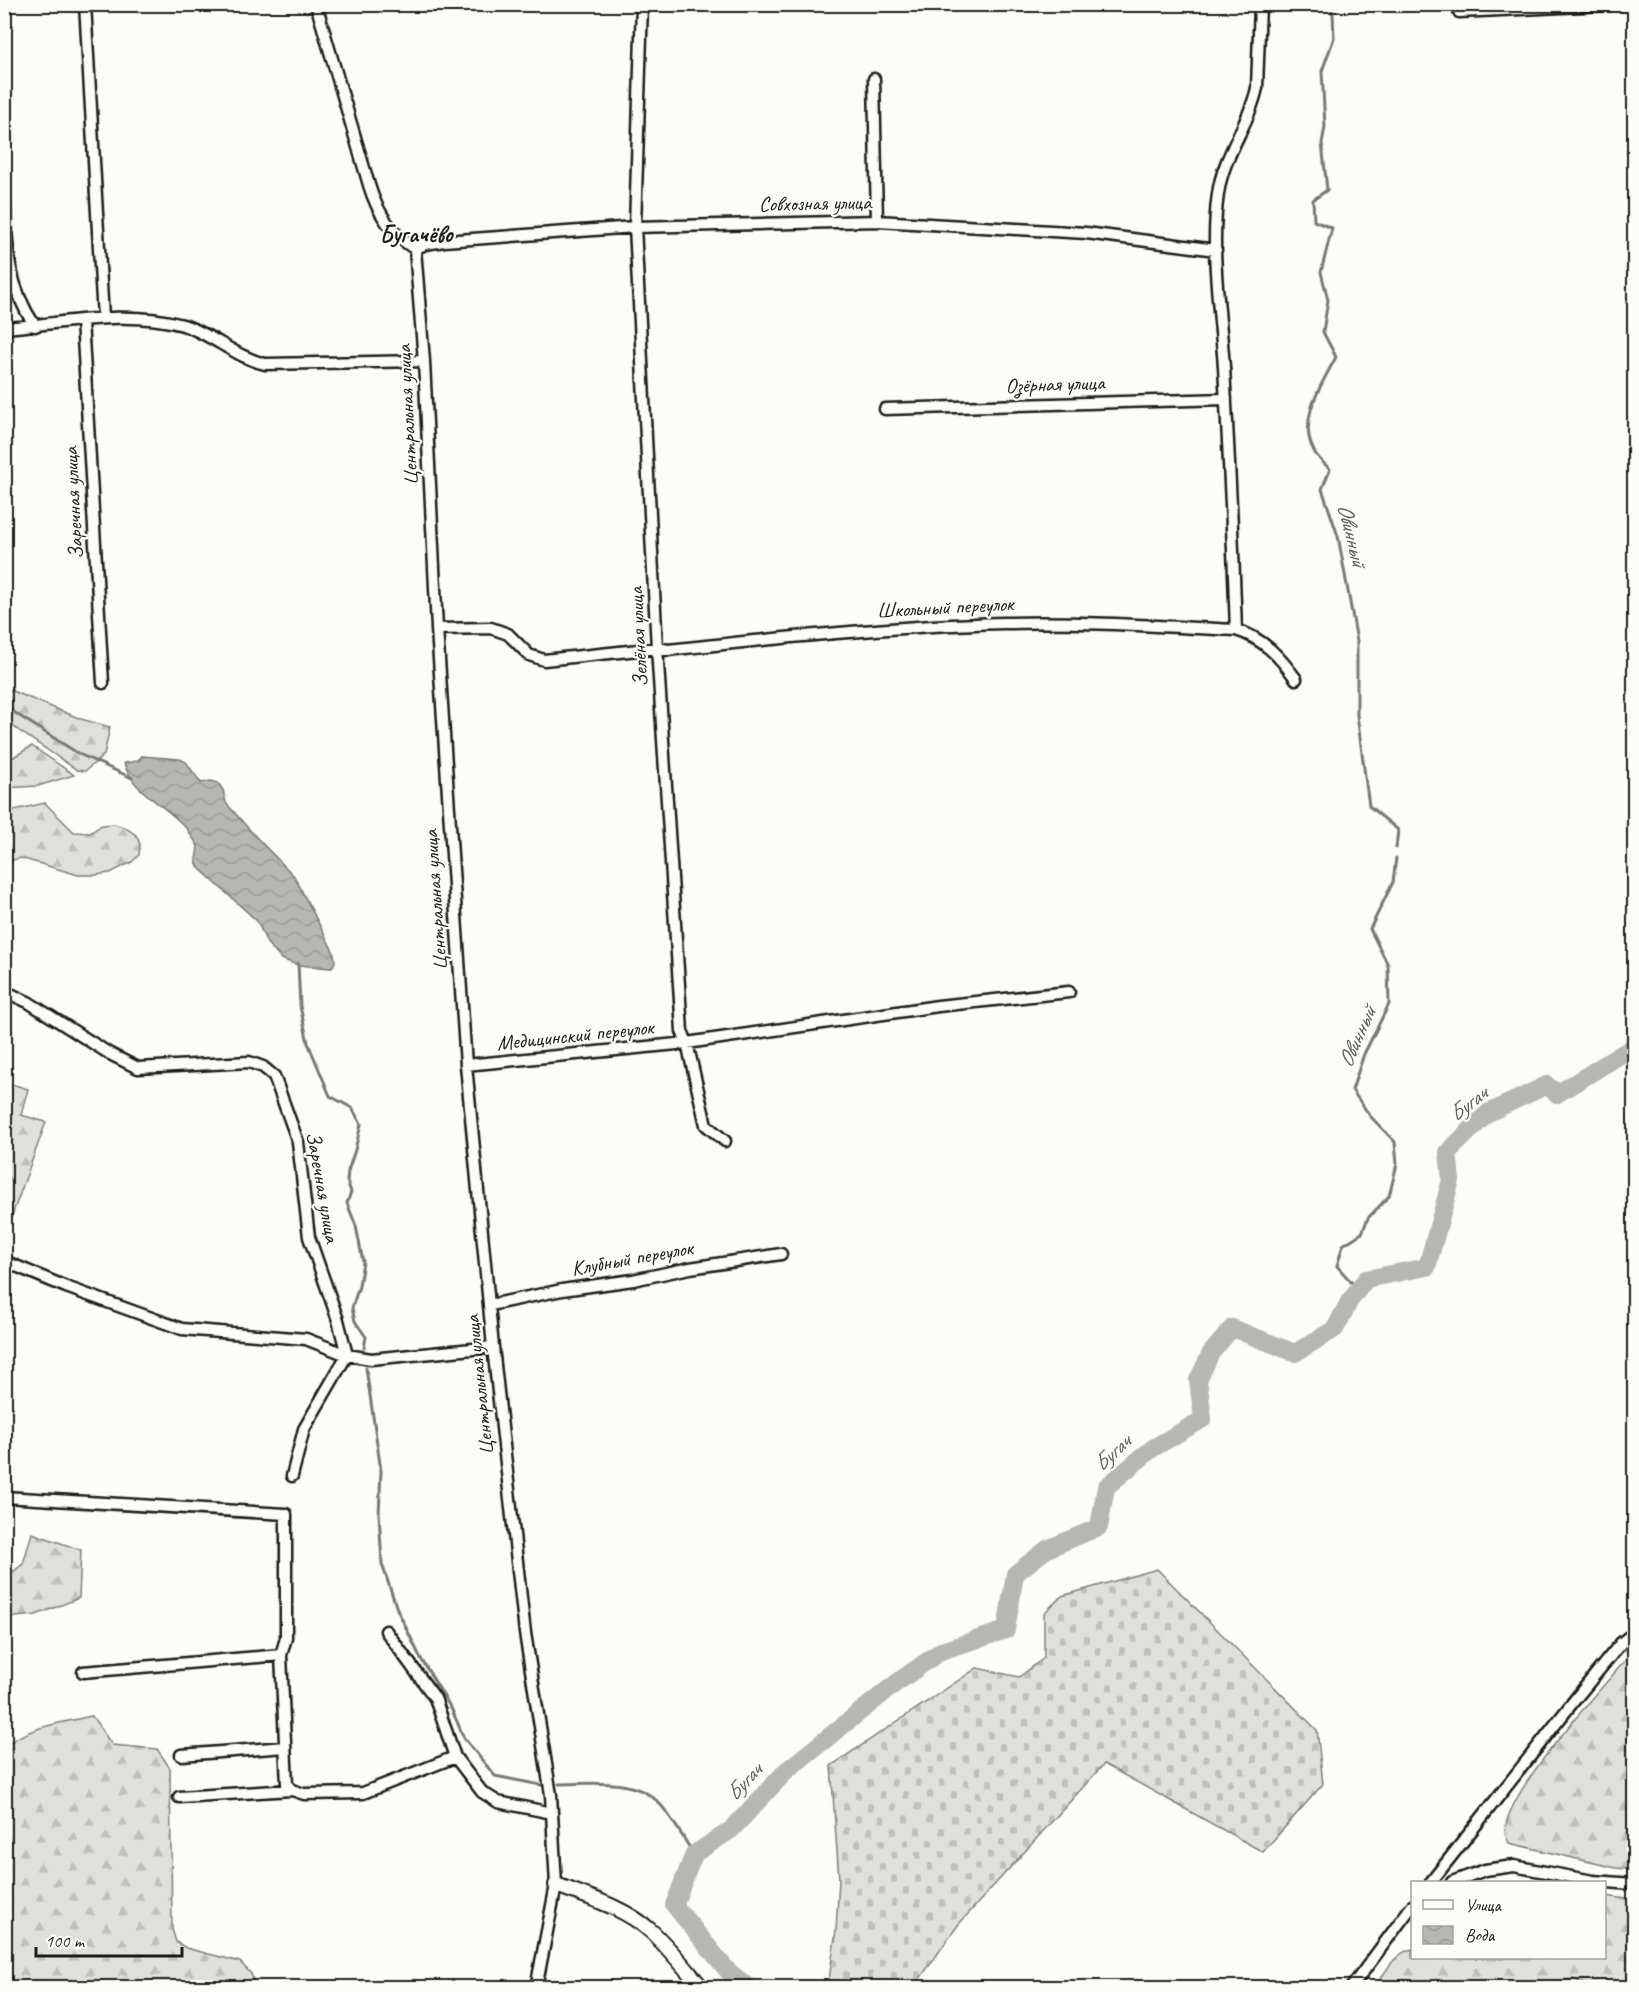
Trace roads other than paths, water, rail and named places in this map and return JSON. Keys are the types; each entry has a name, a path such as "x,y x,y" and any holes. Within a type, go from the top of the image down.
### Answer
{"street":[{"path":"85,4 103,318"},
{"path":"316,4 379,214 404,242 415,249"},
{"name":"Зелёная улица","path":"642,4 635,227 657,648 682,1031 687,1043 706,1125 725,1141"},
{"path":"1260,4 1257,88 1247,119 1226,161 1218,195 1216,250 1226,399 1236,630 1261,642 1280,657 1296,679"},
{"path":"1460,12 1623,4"},
{"path":"874,79 877,221"},
{"path":"4,187 9,263 13,284 34,326"},
{"name":"Совхозная улица","path":"415,249 425,244 444,241 635,227 877,221 1086,233 1216,250"},
{"name":"Центральная улица","path":"415,249 424,361 437,629 466,1065 493,1347 525,1633 551,1795 556,1886 536,1988"},
{"path":"4,328 103,318 149,319 197,330 245,358 265,364 424,361"},
{"name":"Заречная улица","path":"82,321 103,683"},
{"name":"Озёрная улица","path":"885,409 1226,399"},
{"name":"Школьный переулок","path":"437,629 491,628 508,634 529,655 544,660 657,648 668,650 925,626 1118,623 1236,630"},
{"name":"Заречная улица","path":"4,991 28,1002 110,1054 138,1068 249,1062 268,1071 277,1084 298,1142 309,1237 338,1320 347,1355"},
{"name":"Медицинский переулок","path":"466,1065 687,1043 938,1006 1069,992"},
{"name":"Клубный переулок","path":"490,1305 562,1290 781,1254"},
{"path":"4,1261 66,1287 182,1329 306,1339 347,1355 371,1359 493,1347"},
{"path":"292,1476 304,1429 347,1355"},
{"path":"4,1497 286,1514 286,1638 281,1655 286,1782 292,1790"},
{"path":"386,1631 435,1698 455,1757 482,1792 510,1805 552,1813"},
{"path":"1432,1881 1621,1643 1635,1633"},
{"path":"82,1672 281,1655"},
{"path":"181,1755 285,1747"},
{"path":"178,1797 292,1790 304,1794 363,1792 455,1757"},
{"path":"1455,1881 1485,1870 1514,1866 1593,1881"},
{"path":"1606,1882 1635,1884"},
{"path":"556,1886 588,1897 632,1917 651,1931 702,1988"},
{"path":"1351,1988 1411,1909"}],"water":[{"path":"142,756 180,759 186,762 201,783 211,781 218,783 223,790 226,803 294,876 333,951 334,965 330,968 298,965 281,959 267,943 257,921 199,868 196,861 198,846 187,829 142,791 128,773 124,763 137,761"}],"waterway":[{"name":"Овинный","path":"1329,4 1333,14 1334,38 1322,71 1325,127 1322,143 1327,190 1313,200 1314,221 1332,228 1321,272 1328,300 1323,332 1336,357 1313,402 1308,427 1309,439 1314,451 1330,469 1322,489 1338,536 1357,641 1357,715 1369,806 1398,830 1396,848"},
{"path":"4,706 79,754 132,778"},
{"name":"Овинный","path":"1349,1302 1353,1284 1337,1266 1343,1245 1362,1233 1368,1218 1389,1196 1397,1164 1395,1142 1370,1116 1352,1090 1364,1054 1389,1004 1388,965 1370,929 1393,882 1396,858"},
{"path":"298,963 300,1006 308,1043 330,1096 352,1108 361,1124 348,1171 347,1181 351,1192 347,1203 356,1226 363,1262 352,1308 355,1321 366,1337 364,1348"},
{"name":"Бугач","path":"750,1988 728,1971 674,1905 694,1854 731,1830 787,1770 895,1684 941,1651 1006,1630 1015,1574 1047,1549 1099,1527 1106,1487 1153,1448 1203,1419 1198,1380 1211,1353 1232,1328 1295,1353 1335,1329 1349,1302 1366,1279 1427,1267 1451,1180 1448,1152 1488,1113 1547,1085 1557,1094 1633,1047 1634,1043"},
{"path":"366,1368 381,1471 379,1514 382,1564 397,1609 420,1657 452,1710 464,1738 495,1776 541,1785"},
{"path":"559,1784 599,1783 639,1789 660,1804 694,1854"}],"district":[{"name":"Бугачёво","path":"416,234"}]}
